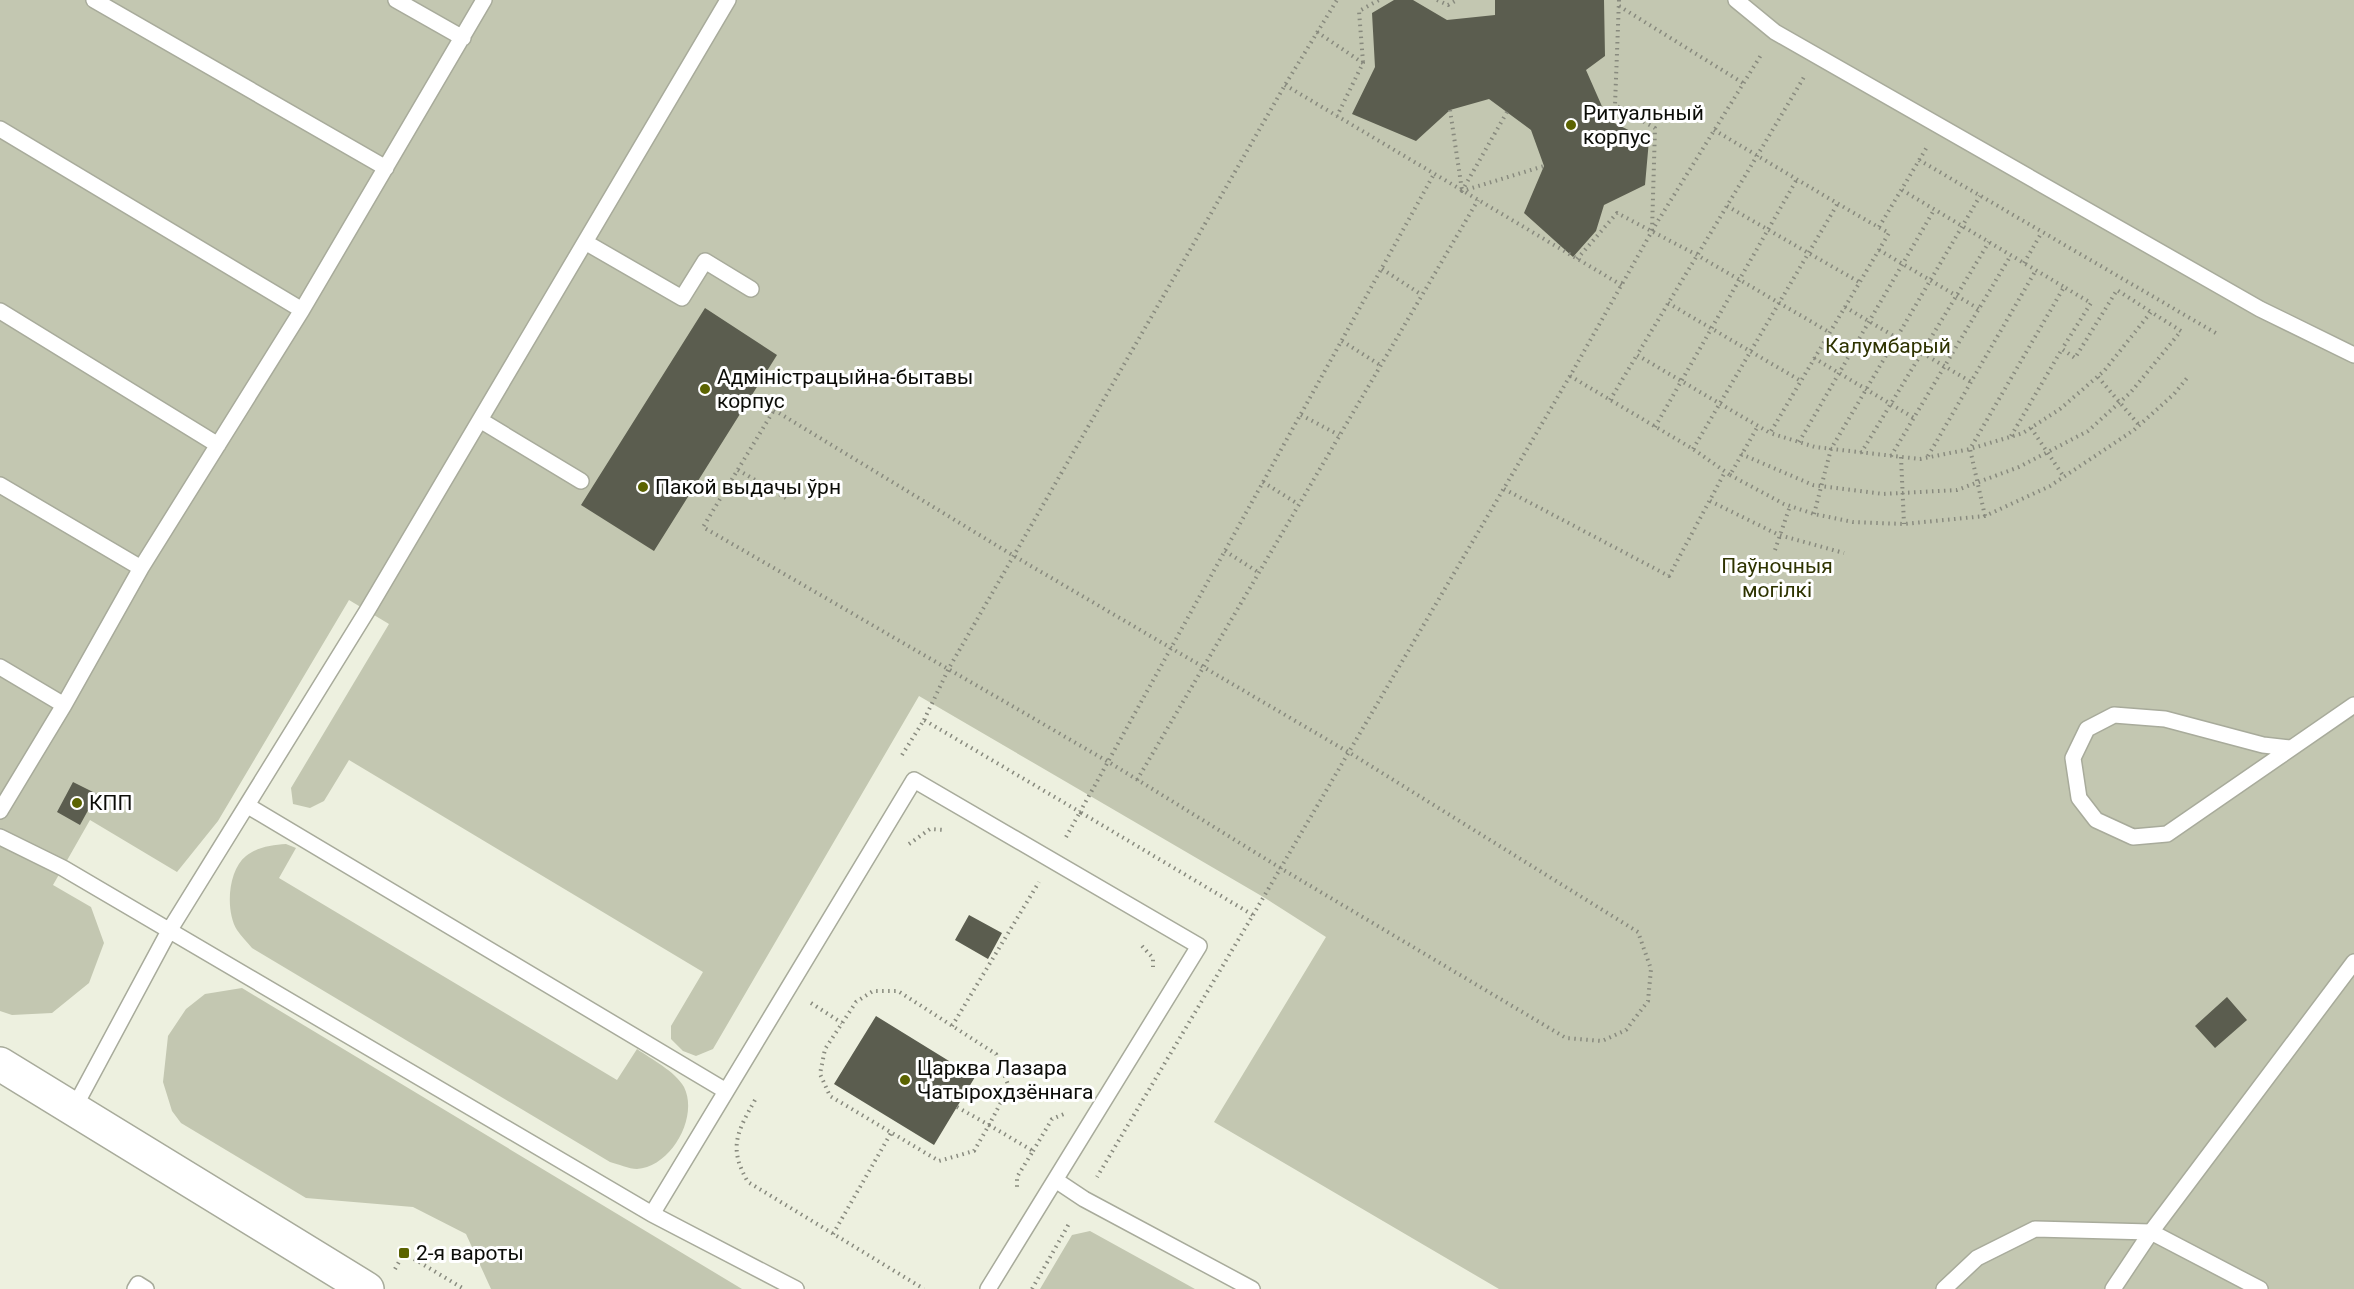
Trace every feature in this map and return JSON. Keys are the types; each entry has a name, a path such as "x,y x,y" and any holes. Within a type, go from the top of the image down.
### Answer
{"main road":[{"path":"0,1064 367,1289"}],"lane":[{"path":"94,0 387,168"},
{"path":"396,0 463,38"},
{"path":"0,811 64,705 141,568 302,310 484,0"},
{"path":"74,1108 169,931 248,806 480,420 728,0"},
{"path":"1736,0 1775,32 2259,309 2354,355"},
{"path":"0,129 302,310"},
{"path":"585,242 681,298 705,261 751,289"},
{"path":"0,310 218,445"},
{"path":"480,420 581,481"},
{"path":"0,485 141,568"},
{"path":"0,667 64,705"},
{"path":"2289,748 2263,745 2164,719 2114,715 2087,729 2073,758 2079,798 2096,820 2133,837 2167,834 2354,705"},
{"path":"652,1214 914,780 1199,946 988,1289"},
{"path":"248,806 726,1090"},
{"path":"0,837 63,868 652,1214 796,1289"},
{"path":"2113,1289 2151,1232 2354,962"},
{"path":"1056,1181 1084,1199 1252,1289"},
{"path":"1944,1289 1977,1258 2035,1229 2151,1232 2259,1289"},
{"path":"135,1289 138,1284 146,1289"}],"path":[{"path":"899,760 924,720 949,668 1337,0"},
{"path":"1337,116 1363,63 1359,11 1379,0"},
{"path":"1437,0 1448,5 1458,0"},
{"path":"1619,3 1743,83"},
{"path":"1619,3 1615,105 1655,128 1652,231"},
{"path":"1317,32 1363,63"},
{"path":"1253,915 1623,286 1652,231 1775,32"},
{"path":"1610,400 1806,73"},
{"path":"1286,85 1623,286"},
{"path":"1450,110 1462,191"},
{"path":"1462,191 1507,112"},
{"path":"1714,130 1889,232 1770,433"},
{"path":"1880,227 1928,146 1918,140"},
{"path":"1919,160 2219,335"},
{"path":"1462,191 1544,166"},
{"path":"924,720 1080,812 1434,174"},
{"path":"1655,427 1797,179"},
{"path":"1902,190 2091,303 2011,436"},
{"path":"1814,514 1831,449 1980,196"},
{"path":"1137,780 1478,200"},
{"path":"1693,449 1838,203"},
{"path":"1727,206 1859,282"},
{"path":"1799,442 1934,210"},
{"path":"1577,259 1617,213 1697,255 1829,332"},
{"path":"2024,263 2042,232"},
{"path":"1861,453 1989,242"},
{"path":"1879,250 1979,309"},
{"path":"1891,456 2011,255"},
{"path":"1382,269 1422,295"},
{"path":"1927,457 2036,270"},
{"path":"1985,516 1970,448 2064,287"},
{"path":"1741,454 1814,485 1883,494 1957,489 2019,467 2088,431 2132,392 2181,331 2117,290 2075,358 2062,349"},
{"path":"1668,303 1801,381"},
{"path":"1845,307 1971,382"},
{"path":"1637,355 1770,433 1831,449 1900,457 1927,457 1970,448 2031,428 2060,409 2097,376 2151,312"},
{"path":"1342,340 1380,365"},
{"path":"1814,358 1914,418"},
{"path":"1570,376 1693,449 1727,473 1790,506 1814,514 1854,522 1904,524 1985,516 2050,486 2139,425 2174,394 2187,378"},
{"path":"2097,376 2139,425"},
{"path":"774,410 1014,556 1350,753 1638,932 1651,969 1648,1001 1626,1030 1602,1041 1566,1038 1282,869 1107,761 703,527 774,410"},
{"path":"1301,415 1339,435"},
{"path":"1504,489 1669,576 1710,501 1758,426"},
{"path":"2031,428 2064,477"},
{"path":"1900,457 1904,524"},
{"path":"738,470 786,498"},
{"path":"1263,482 1298,504"},
{"path":"1710,501 1779,535 1844,553"},
{"path":"1775,550 1790,506"},
{"path":"1225,551 1258,572"},
{"path":"906,847 930,829 950,830"},
{"path":"1029,877 1048,889"},
{"path":"952,1026 1038,883"},
{"path":"1133,941 1153,958 1153,972"},
{"path":"873,991 898,991 996,1054 1009,1088 974,1151 939,1161 830,1096 820,1074 825,1049 842,1023 856,1002 873,991"},
{"path":"806,1012 816,994"},
{"path":"811,1003 842,1023"},
{"path":"756,1099 739,1130 736,1145 737,1164 748,1182 924,1289"},
{"path":"957,1107 1024,1147"},
{"path":"1033,1151 1052,1119 1073,1110"},
{"path":"833,1234 891,1133"},
{"path":"404,1253 464,1289"}],"green space":[{"name":"Паўночныя могілкі","path":"0,0 2354,0 2354,1289 1499,1289 1214,1122 1326,937 1265,898 919,696 713,1049 696,1056 683,1051 671,1039 671,1026 703,972 349,760 324,801 310,808 293,804 291,788 389,624 349,600 218,821 177,872 90,820 53,885 91,907 104,943 89,983 52,1013 12,1015 0,1011"},
{"path":"286,844 296,848 279,878 617,1080 637,1049 669,1071 680,1081 688,1099 685,1126 671,1150 661,1160 637,1169 610,1162 252,948 233,922 230,891 235,871 240,862 255,850"},
{"path":"242,988 742,1289 491,1289 466,1234 413,1207 306,1198 181,1123 172,1111 163,1082 168,1036 186,1009 205,994"},
{"path":"1090,1231 1195,1289 1040,1289 1072,1235"}],"building":[{"name":"Ритуальный корпус","path":"1394,0 1413,0 1447,20 1495,15 1495,0 1604,0 1605,56 1586,70 1608,120 1649,140 1645,185 1604,205 1596,231 1573,257 1524,213 1544,166 1531,130 1489,99 1450,110 1416,141 1352,114 1375,67 1372,13"},
{"path":"705,308 777,355 654,551 581,505"},
{"name":"КПП","path":"73,782 97,794 80,825 57,812"},
{"path":"969,915 1002,933 988,959 955,940"},
{"path":"2227,997 2247,1020 2215,1048 2195,1026"},
{"name":"Царква Лазара Чатырохдзённага","path":"876,1016 975,1077 934,1145 834,1084"}],"place":[{"name":"Ритуальный корпус","path":"1571,125"},
{"name":"Адміністрацыйна-бытавы корпус","path":"705,389"},
{"name":"Пакой выдачы ўрн","path":"643,487"},
{"name":"КПП","path":"77,803"},
{"name":"Царква Лазара Чатырохдзённага","path":"905,1080"},
{"name":"2-я вароты","path":"404,1253"}],"park label":[{"name":"Калумбарый","path":"1888,346"}]}
